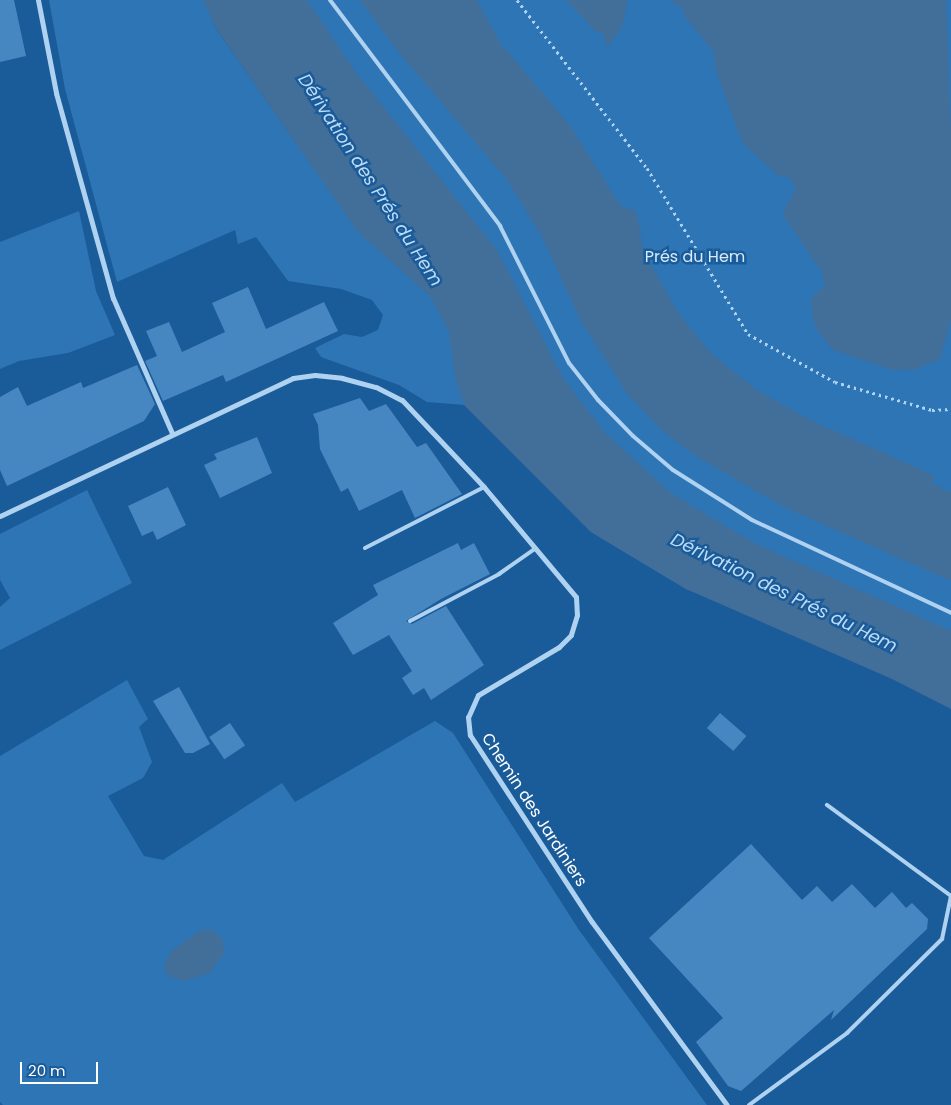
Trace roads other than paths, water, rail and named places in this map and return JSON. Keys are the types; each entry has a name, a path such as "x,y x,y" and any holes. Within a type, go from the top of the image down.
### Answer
{"street":[{"path":"0,516 172,433 113,298 56,93 38,0"},
{"name":"Chemin des Jardiniers","path":"172,433 278,383 315,376 376,387 402,400 484,487 536,548 576,597 574,627 571,635 558,647 478,695 468,717 470,735 592,922 727,1105"}],"lane":[{"path":"330,0 495,220 570,364 626,430 673,470 752,520 951,613"},
{"path":"365,548 484,487"},
{"path":"410,621 499,574 536,548"},
{"path":"749,1105 847,1033 942,939 951,896 827,805"}],"water":[{"name":"Dérivation des Prés du Hem","path":"203,0 307,0 355,71 497,250 563,378 605,433 672,494 756,544 951,631 951,709 892,679 686,589 591,532 464,405 455,377 449,332 430,296 357,231 217,30"},
{"path":"360,0 477,0 501,44 571,127 620,205 637,212 643,251 679,314 711,353 757,390 810,420 935,476 932,483 951,492 951,581 786,508 697,457 665,433 628,395 582,323 541,235 505,177 401,55"},
{"path":"566,0 627,0 624,22 608,48 602,32 597,33"},
{"path":"670,0 946,0 951,127 951,320 940,359 913,370 889,369 833,350 819,333 813,319 811,298 825,285 822,272 785,218 784,210 796,188 788,177 777,175 742,142 716,71 713,51 686,18 681,7"},
{"path":"201,930 213,930 222,939 225,952 211,972 185,981 169,977 164,966 170,952"}],"park label":[{"name":"Prés du Hem","path":"695,257"}]}
